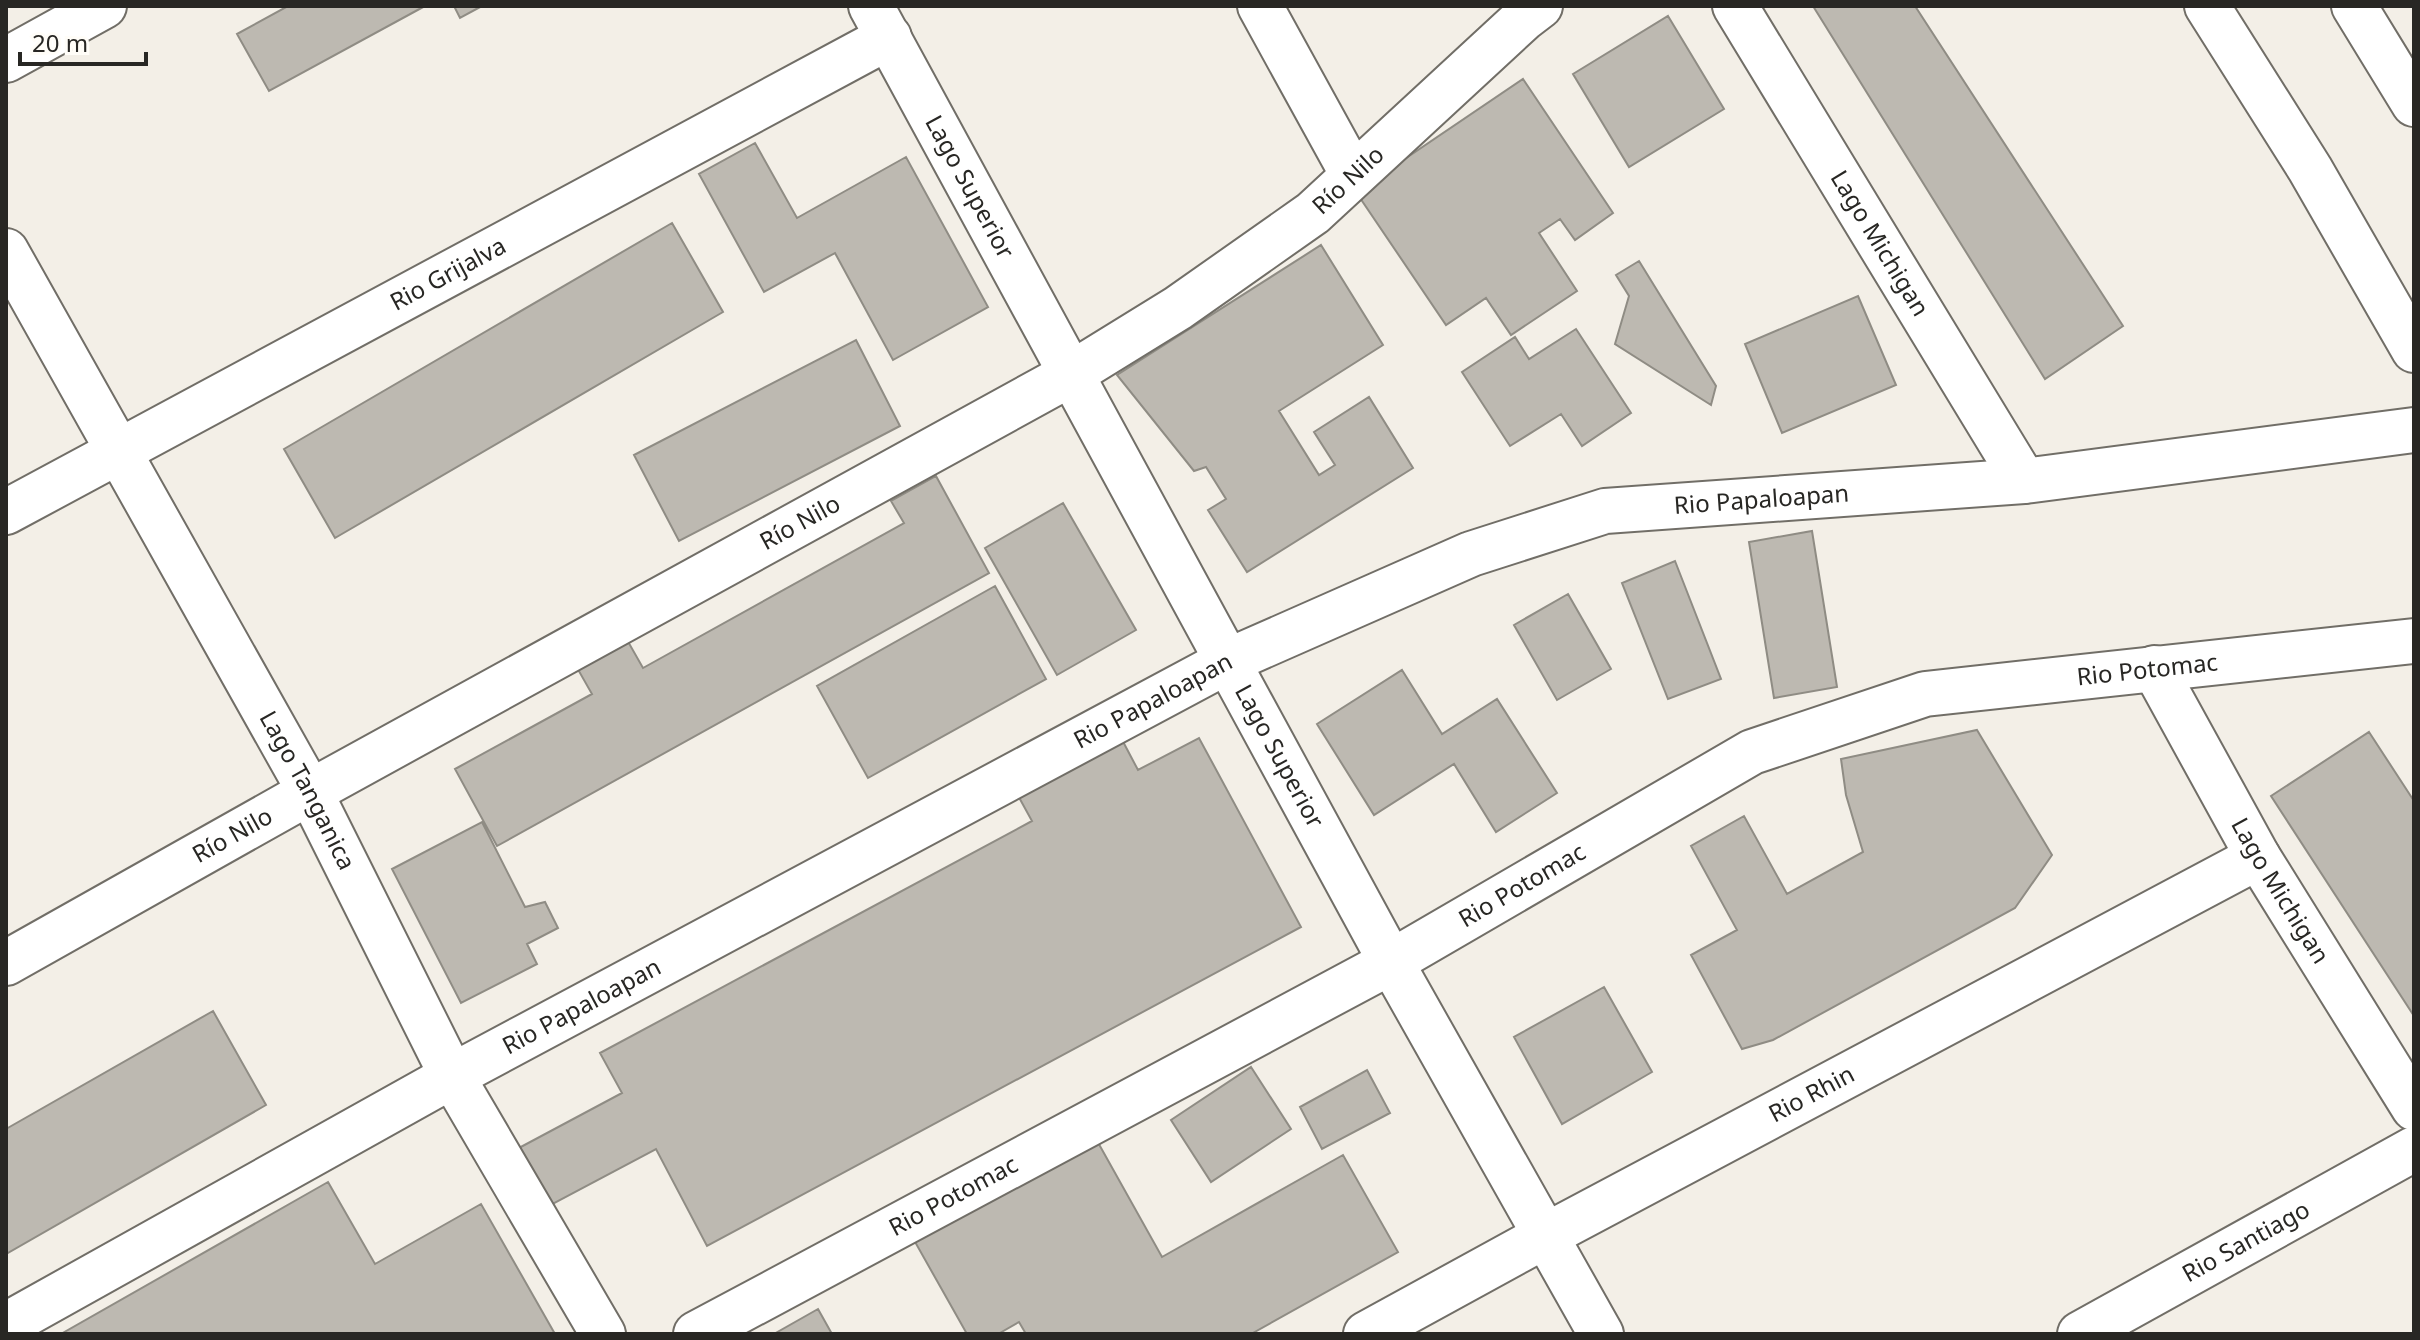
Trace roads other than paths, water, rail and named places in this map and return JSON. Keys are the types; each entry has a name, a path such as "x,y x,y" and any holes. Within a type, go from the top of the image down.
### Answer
{"street":[{"path":"6,60 104,6"},
{"path":"1260,6 1353,175"},
{"name":"Río Nilo","path":"6,963 310,792 1071,374 1178,308 1313,213 1540,6"},
{"name":"Lago Michigan","path":"1735,6 2024,481"},
{"path":"2207,6 2310,169 2414,350"},
{"path":"2360,7 2414,104"},
{"name":"Lago Superior","path":"880,22 1226,662 1601,1334"},
{"name":"Rio Grijalva","path":"6,512 121,452 880,22"},
{"path":"2310,169 2347,211 2414,310"},
{"name":"Lago Tanganica","path":"6,251 310,792 452,1076 603,1334"},
{"name":"Rio Papaloapan","path":"6,1325 452,1076 1226,662 1471,554 1605,511 2024,481 2414,430"},
{"name":"Rio Potomac","path":"696,1334 1391,962 1752,752 1925,694 2414,641"},
{"name":"Lago Michigan","path":"2154,668 2258,857 2414,1108"},
{"name":"Rio Rhin","path":"1366,1334 2258,857"},
{"name":"Rio Santiago","path":"2080,1334 2414,1149"}]}
